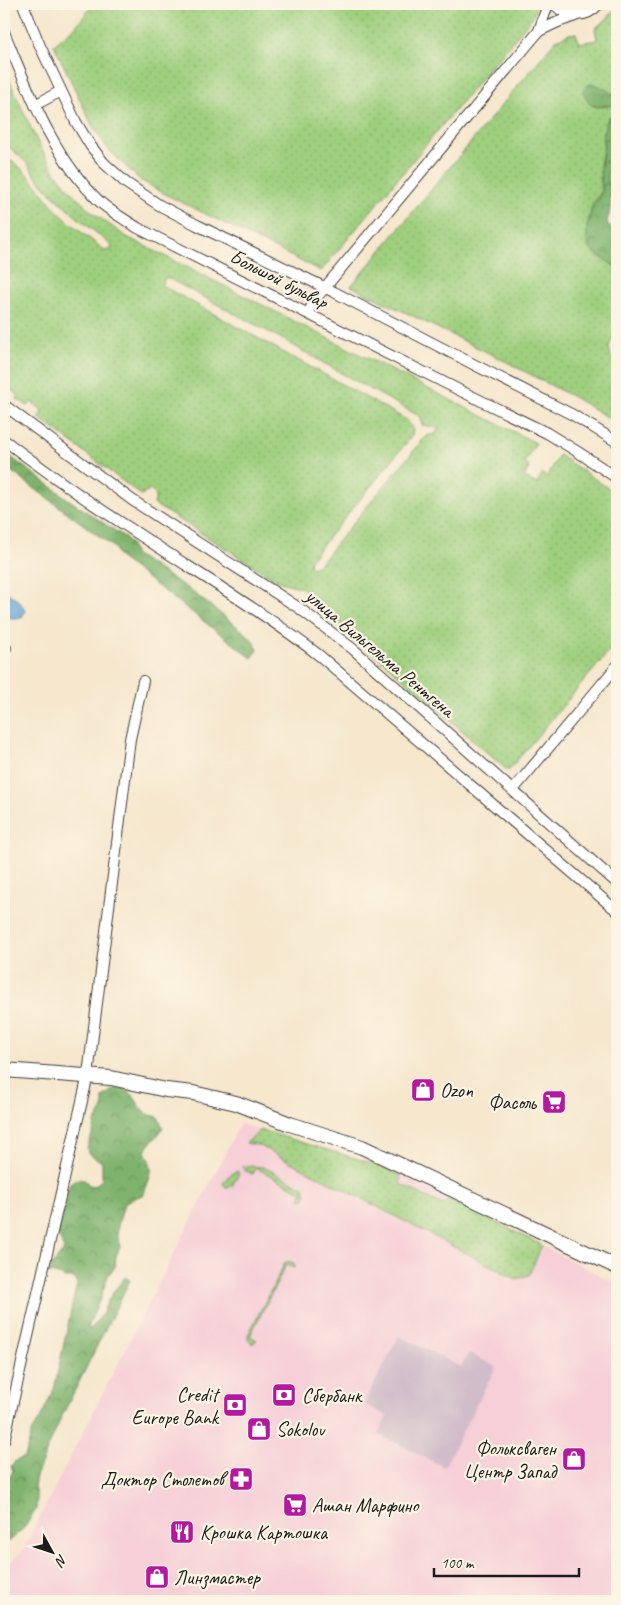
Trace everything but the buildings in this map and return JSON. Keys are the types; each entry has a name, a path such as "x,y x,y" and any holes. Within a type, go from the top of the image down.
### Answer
{"street":[{"name":"Большой бульвар","path":"23,4 40,46 76,122 104,163 126,183 189,221 325,288 573,416 617,442"},
{"path":"308,314 317,297 539,32 548,4"},
{"path":"554,4 559,10 576,16"},
{"path":"539,32 558,22 592,11 599,4"},
{"name":"Большой бульвар","path":"4,32 49,135 75,175 101,204 138,228 547,433 617,478"},
{"path":"35,105 61,91"},
{"name":"улица Вильгельма Рентгена","path":"4,405 154,516 249,574 308,614 354,649 617,883"},
{"name":"улица Вильгельма Рентгена","path":"4,440 126,526 251,606 301,642 617,910"},
{"path":"513,790 617,666"},
{"path":"4,1441 88,1075 130,739 143,681"},
{"path":"4,1070 88,1075 166,1090 193,1093 236,1103 290,1124 362,1147 617,1267"}],"shaded area":[{"path":"240,1124 382,1165 617,1284 617,1601 4,1601 4,1570 23,1550"},
{"path":"399,1336 461,1367 469,1353 496,1367 444,1467 378,1434 387,1416 364,1404"}],"green space":[{"path":"94,4 535,4 536,9 530,20 321,271 140,180 108,149 92,125 54,45 74,28"},
{"path":"617,4 617,99 613,94 585,95 589,103 602,107 616,106 603,132 604,145 600,164 602,191 593,203 587,227 597,255 617,268 617,325 609,347 617,368 617,423 575,398 503,360 351,286 556,40 576,33 579,43 597,40 595,28 608,18"},
{"path":"4,69 37,141 55,172 75,196 92,212 125,236 536,443 524,463 529,467 524,477 537,484 542,474 547,477 559,455 617,494 617,642 508,771 360,641 306,600 309,593 302,588 278,581 154,504 156,494 150,490 141,495 38,417 43,411 32,402 28,406 17,399 19,395 10,389 6,390 7,386 4,384 4,159 11,161 26,173 59,213 75,227 105,251 112,249 111,245 50,192 36,177 28,164 4,142","holes":["166,277 421,417 422,425 439,428 435,434 426,436 318,565 312,568 309,565 310,560 412,436 413,428 407,420 161,285"]},
{"path":"591,84 609,91 617,99 617,165 611,167 608,175 612,188 607,220 608,225 617,230 617,268 590,249 587,241 587,227 592,208 602,191 600,172 604,145 602,137 606,123 616,107 594,106 590,104 584,91 586,86"},
{"path":"4,452 75,504 126,538 134,554 190,590 248,635 258,650 252,658 118,556 115,548 4,466"},
{"path":"113,1089 125,1089 134,1096 139,1106 147,1114 158,1117 163,1127 145,1152 150,1164 151,1173 144,1194 124,1203 118,1224 120,1247 116,1256 115,1267 108,1275 101,1297 88,1326 90,1330 125,1277 130,1280 61,1418 36,1476 34,1487 37,1498 36,1509 25,1527 4,1545 4,1501 7,1497 5,1486 13,1471 11,1466 15,1461 25,1457 32,1430 39,1421 54,1389 77,1283 75,1278 64,1278 49,1273 51,1266 64,1249 58,1234 58,1227 70,1183 80,1179 89,1185 95,1186 102,1179 102,1162 88,1153 87,1148 96,1120 103,1108 103,1097"},
{"path":"261,1130 381,1166 401,1176 400,1184 443,1205 449,1199 542,1245 529,1275 516,1279 258,1145 246,1143"},
{"path":"243,1167 263,1167 304,1187 306,1195 304,1200 300,1198 303,1192 256,1168 253,1174 244,1170"},
{"path":"237,1171 239,1173 232,1186 226,1187 223,1184 226,1179"},
{"path":"287,1261 294,1263 294,1268 286,1265 250,1336 257,1340 251,1343 248,1340 248,1335"}],"water":[{"path":"4,590 20,602 25,611 22,618 10,618 4,608"}],"place":[{"name":"Ozon","path":"423,1090"},
{"name":"Фасоль","path":"554,1102"},
{"name":"Сбербанк","path":"284,1395"},
{"name":"Credit Europe Bank","path":"235,1405"},
{"name":"Sokolov","path":"259,1429"},
{"name":"Фольксваген Центр Запад","path":"574,1459"},
{"name":"Доктор Столетов","path":"241,1479"},
{"name":"Ашан Марфино","path":"295,1505"},
{"name":"Крошка Картошка","path":"182,1532"},
{"name":"Линзмастер","path":"157,1577"}]}
